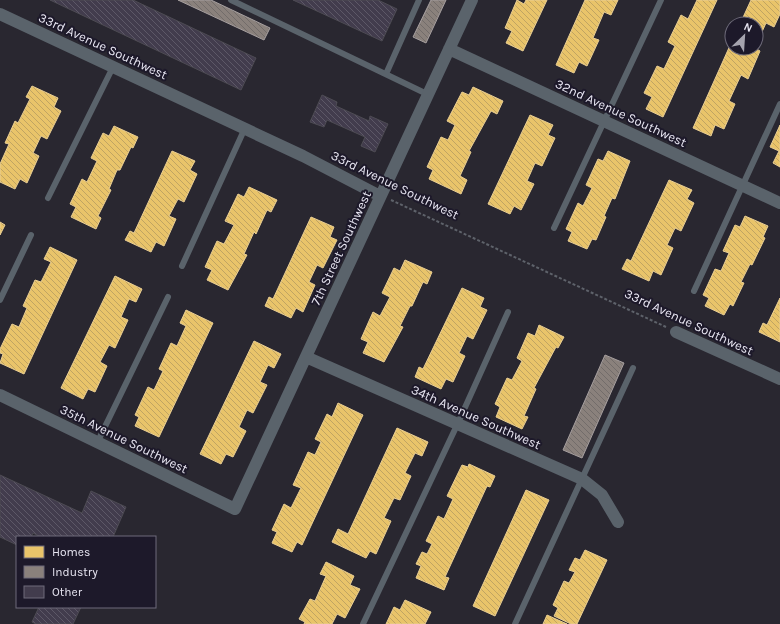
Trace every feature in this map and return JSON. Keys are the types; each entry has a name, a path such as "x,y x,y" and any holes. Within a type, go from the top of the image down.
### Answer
{"street":[{"name":"7th Street Southwest","path":"235,509 472,0"},
{"name":"33rd Avenue Southwest","path":"0,14 245,128 380,196"},
{"name":"32nd Avenue Southwest","path":"449,49 780,203"},
{"name":"33rd Avenue Southwest","path":"676,332 780,379"},
{"name":"34th Avenue Southwest","path":"306,358 582,479 602,495 618,522"},
{"name":"35th Avenue Southwest","path":"0,395 98,441 235,509"}],"lane":[{"path":"231,0 241,2 427,94"},
{"path":"386,74 419,0"},
{"path":"554,228 661,0"},
{"path":"48,198 112,66"},
{"path":"694,291 780,104"},
{"path":"182,266 245,128"},
{"path":"0,300 31,235"},
{"path":"98,441 168,297"},
{"path":"363,624 458,424 508,312"},
{"path":"515,624 633,368"}],"path":[{"name":"33rd Avenue Southwest","path":"380,196 676,332"}],"building: Homes":[{"path":"517,0 524,4 526,0 547,0 523,51 506,43 512,31 505,28"},
{"path":"585,0 618,0 611,15 604,12 593,38 599,40 587,66 579,62 574,73 556,65"},
{"path":"697,0 717,0 663,117 646,109 652,97 644,93 657,66 664,69 675,46 668,42 681,15 688,19"},
{"path":"751,0 780,0 780,14 774,27 766,23 764,27 764,16 744,16"},
{"path":"725,56 758,56 748,79 741,75 729,101 735,104 724,129 715,125 711,136 693,128"},
{"path":"32,86 58,98 54,107 61,111 47,139 41,136 33,153 39,156 27,183 20,179 15,189 0,182 0,164 9,144 5,143 15,121 18,123 30,99 26,97"},
{"path":"473,87 503,101 497,114 491,111 469,151 471,152 460,176 467,180 461,194 429,179 433,170 427,167 441,137 448,140 455,125 447,121 462,92 469,95"},
{"path":"530,115 553,125 548,135 555,138 542,166 535,163 527,181 534,184 521,210 514,206 510,214 488,204"},
{"path":"780,125 780,167 773,163 779,151 770,147"},
{"path":"114,126 138,137 133,148 131,147 120,170 117,170 109,189 111,190 98,216 101,218 96,229 71,217 76,207 70,204 82,179 87,182 97,161 91,158 103,133 109,136"},
{"path":"172,151 195,161 190,170 197,174 184,202 178,199 169,216 176,219 164,246 156,242 151,252 125,240 130,231 134,233"},
{"path":"608,151 630,161 615,199 612,198 604,216 606,217 596,240 592,239 587,249 568,241 572,232 566,229 578,203 583,206 592,188 586,185 598,159 603,161"},
{"path":"669,180 692,190 687,199 694,203 681,231 675,228 667,245 673,248 661,275 653,271 649,281 622,269 627,259 631,261"},
{"path":"249,187 277,200 271,212 267,210 256,234 254,232 244,254 247,255 228,290 207,280 212,270 205,267 217,241 224,244 234,225 225,221 238,194 244,197"},
{"path":"745,216 768,226 763,237 765,238 752,265 750,264 741,282 744,283 733,306 730,304 724,315 705,306 709,298 703,295 715,269 721,271 729,253 723,251 735,225 740,227"},
{"path":"311,217 334,227 330,237 337,240 323,268 317,265 309,282 315,285 303,312 296,308 291,318 265,306 269,297 273,299"},
{"path":"0,222 5,225 0,235"},
{"path":"50,247 77,260 24,374 0,363 3,354 0,353 0,349 12,324 19,327 27,308 23,306 35,280 41,282 51,262 44,259"},
{"path":"405,260 432,272 427,284 423,282 412,306 410,306 400,326 403,327 384,362 363,353 368,342 361,339 373,312 380,316 390,297 382,293 394,268 400,271"},
{"path":"115,276 142,289 136,302 129,299 121,317 128,320 115,348 109,345 100,362 107,366 95,392 88,389 83,399 61,388"},
{"path":"462,288 484,298 480,307 487,310 473,339 467,336 459,353 465,356 453,382 446,379 441,389 415,377 419,367 423,369"},
{"path":"780,298 780,342 759,332 763,323 767,325"},
{"path":"186,310 213,323 159,437 135,426 139,417 135,415 148,387 154,390 163,371 159,369 171,343 177,346 186,326 180,323"},
{"path":"539,325 564,337 558,348 556,347 534,388 536,389 524,416 528,417 522,429 496,417 500,407 495,404 507,378 512,380 522,361 517,358 528,333 535,336"},
{"path":"254,341 281,354 274,368 268,365 260,382 267,385 253,413 247,410 239,427 246,431 233,457 226,454 221,464 200,454"},
{"path":"338,403 363,415 302,545 297,542 292,552 272,543 277,532 272,530 284,504 291,508 301,488 293,485 308,452 315,455 321,442 315,439 327,414 332,417"},
{"path":"397,428 428,442 422,456 415,453 405,473 411,476 400,500 394,498 384,518 391,521 376,554 370,551 366,558 332,542 338,529 348,534"},
{"path":"469,464 495,476 490,487 487,486 445,577 449,578 444,590 416,578 421,566 416,564 422,552 427,554 432,544 426,541 438,516 444,519 453,499 447,496 462,465 468,467"},
{"path":"526,490 549,500 495,616 473,606"},
{"path":"585,550 607,560 577,624 571,624 554,616 558,608 553,605 564,581 569,583 575,572 569,570 575,558 580,560"},
{"path":"326,562 354,576 350,585 360,589 345,618 337,614 332,624 304,624 305,622 299,619 310,599 315,601 326,576 320,574"},
{"path":"405,600 431,612 425,624 386,624 394,607 400,610"},
{"path":"547,615 567,624 543,624"}],"building: Industry":[{"path":"178,0 211,0 270,28 264,40"},
{"path":"431,0 446,0 426,43 413,37"},
{"path":"605,355 624,363 582,458 563,450"}],"building: Other":[{"path":"50,0 133,0 256,58 241,90"},
{"path":"293,0 378,0 397,9 382,41"},
{"path":"322,95 337,102 336,106 369,121 370,116 388,124 375,152 361,146 365,137 327,120 324,127 310,122"},
{"path":"0,475 82,513 91,491 126,507 113,536 39,536 33,533 32,536 16,536 16,545 0,537"},
{"path":"39,608 81,608 73,624 36,624 32,622"}]}
